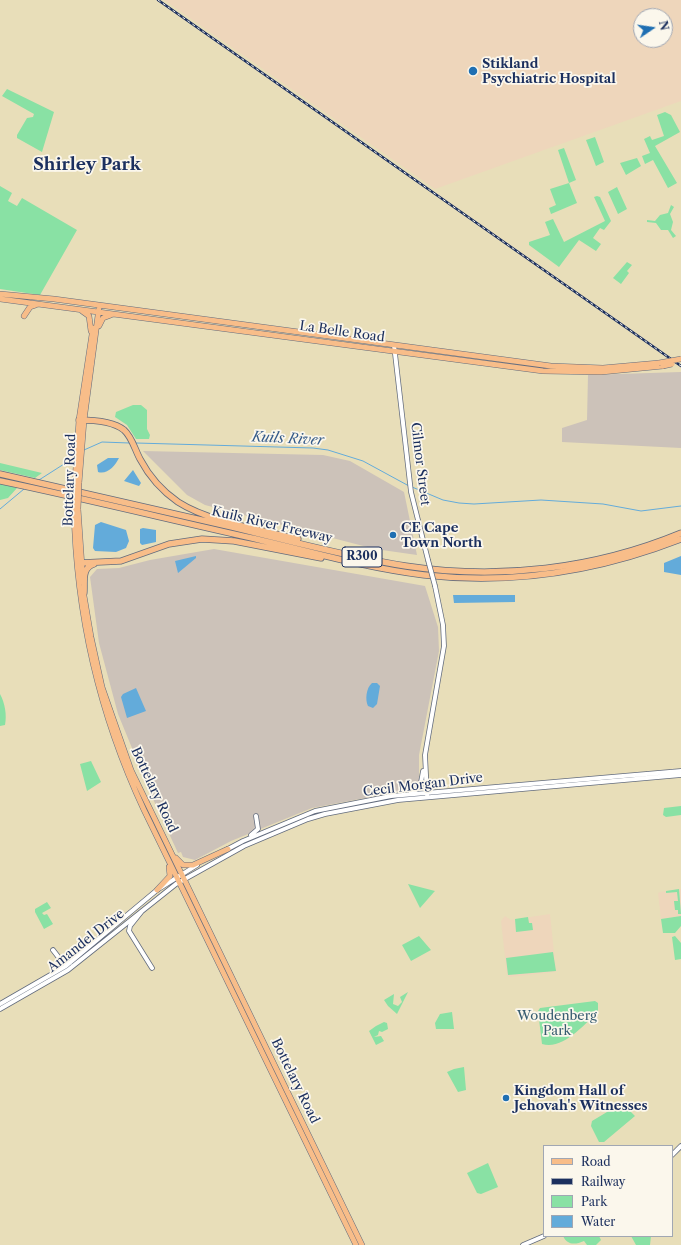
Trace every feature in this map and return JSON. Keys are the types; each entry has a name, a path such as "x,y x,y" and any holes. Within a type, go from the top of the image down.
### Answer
{"highway":[{"path":"82,420 112,424 127,432 148,473 162,489 178,502 199,513 350,552 364,561"},
{"name":"Kuils River Freeway","path":"0,474 424,575 473,578 515,578 566,572 605,564 648,552 681,540"},
{"name":"Kuils River Freeway","path":"0,481 364,561 450,571 515,571 565,566 608,557 681,533"},
{"path":"80,563 121,561 177,542 210,539 234,541 337,561 364,561"},
{"path":"84,594 86,570 90,566 100,562"}],"main road":[{"name":"La Belle Road","path":"0,294 395,348"},
{"name":"La Belle Road","path":"0,299 73,308 97,308 144,317 558,367 611,368 681,363"},
{"path":"13,300 24,306 24,317 32,305 43,304"},
{"path":"73,308 86,312 89,316 91,321 92,342"},
{"name":"Bottelary Road","path":"97,308 79,440 76,509 79,595 96,680 123,762 161,846 180,878 362,1245"},
{"path":"92,342 100,321 105,316 144,317"},
{"name":"La Belle Road","path":"661,365 681,359"},
{"name":"Bottelary Road","path":"76,509 80,563 92,643 106,700 131,770 156,822 180,878 356,1245"},
{"path":"156,822 178,861 183,865 193,865 228,849"},
{"path":"157,890 170,873 161,846"}],"street":[{"name":"Cilmor Street","path":"395,348 411,492 435,586 443,625 444,646 424,763 427,795"},
{"path":"407,795 421,787 424,763"},
{"name":"Cecil Morgan Drive","path":"180,878 244,846 314,817 427,795 681,771"},
{"name":"Cecil Morgan Drive","path":"180,878 239,843 315,811 407,795 427,795 681,775"},
{"path":"239,843 258,830 256,816"},
{"name":"Amandel Drive","path":"0,1004 70,963 157,890 180,878"},
{"name":"Amandel Drive","path":"0,1009 68,970 180,878"},
{"path":"143,909 130,926 130,930 152,968"},
{"path":"53,950 63,963 70,963"},
{"path":"673,1154 681,1146"},
{"path":"523,1245 543,1236"}],"shaded area":[{"name":"Stikland Psychiatric Hospital","path":"164,0 681,0 681,101 435,189"},
{"path":"681,372 681,448 562,442 562,428 587,420 588,375"},
{"path":"143,451 323,455 350,461 404,492 417,555 375,549 205,505 187,495"},
{"path":"214,549 425,586 438,627 439,651 419,755 419,784 413,789 312,808 231,841 195,860 183,857 181,852 178,853 153,799 118,714 99,643 90,577 97,569 119,568 150,560"},
{"path":"681,889 681,916 661,919 658,893"},
{"path":"550,914 556,972 509,977 507,975 501,921 505,916 511,920"}],"green space":[{"path":"7,89 54,112 42,152 17,138 17,135 27,118 33,117 34,114 2,96"},
{"path":"665,112 671,115 680,132 655,146 677,183 668,188 653,160 645,164 642,156 650,153 644,139 650,136 652,140 664,136 657,115"},
{"path":"595,137 604,162 596,166 586,140"},
{"path":"564,148 576,180 569,183 558,150"},
{"path":"637,158 641,166 626,175 620,163"},
{"path":"569,183 577,203 551,214 549,208 556,205 550,189"},
{"path":"0,186 12,193 8,201 17,206 22,198 77,230 40,295 0,289"},
{"path":"617,187 627,209 618,214 608,192"},
{"path":"594,197 600,197 611,221 604,230 600,228 593,238 601,244 596,251 579,240 559,267 529,245 529,242 550,235 545,222 553,219 564,242 605,221"},
{"path":"671,205 674,207 670,214 673,222 671,230 676,236 673,238 668,230 661,230 656,223 647,222 647,220 655,221 660,215 668,213"},
{"path":"627,262 632,265 627,271 629,273 621,284 613,278"},
{"path":"133,405 141,405 147,410 147,429 150,435 149,439 136,439 127,425 115,417 116,412"},
{"path":"0,463 42,473 35,478 0,470"},
{"path":"0,484 17,488 8,498 0,500"},
{"path":"0,694 6,717 5,725 0,726"},
{"path":"91,761 101,782 87,791 80,764"},
{"path":"681,806 681,815 666,817 663,815 664,808"},
{"path":"408,884 435,891 420,908"},
{"path":"679,889 681,914 678,914 678,910 675,910 674,901 678,901 677,892 666,893 666,891"},
{"path":"47,902 51,908 42,913 44,915 47,914 53,924 44,929 35,912 35,909"},
{"path":"681,916 681,926 675,933 663,933 661,919"},
{"path":"528,917 529,923 532,923 533,930 516,932 515,919"},
{"path":"419,936 431,950 411,961 402,945"},
{"path":"675,936 681,943 681,959 675,960 672,937"},
{"path":"553,952 556,971 508,975 506,958"},
{"path":"408,992 397,1014 384,1000 394,994 393,1004 398,1006 402,1002 400,997"},
{"name":"Woudenberg Park","path":"595,1001 598,1003 598,1012 573,1035 558,1043 550,1045 542,1044 538,1011 540,1008"},
{"path":"452,1012 454,1029 436,1029 435,1023 440,1014"},
{"path":"384,1022 387,1023 388,1029 382,1032 379,1031 378,1035 374,1037 381,1036 384,1041 376,1045 369,1031"},
{"path":"464,1067 466,1090 458,1092 447,1072"},
{"path":"622,1103 635,1116 604,1142 599,1142 591,1126 592,1121"},
{"path":"488,1163 498,1187 481,1194 477,1193 467,1173"},
{"path":"564,1237 600,1237 601,1240 596,1245 587,1245 584,1241 574,1244 569,1243"},
{"path":"632,1237 651,1237 650,1245 636,1245"}],"water":[{"path":"108,458 119,458 108,471 101,473 98,472 97,465"},
{"path":"133,470 141,483 139,486 124,481"},
{"path":"101,522 126,530 129,541 126,548 116,552 95,551 93,548 95,525"},
{"path":"140,529 156,530 156,542 142,545 140,543"},
{"path":"196,556 196,558 178,573 175,561"},
{"path":"681,556 681,575 664,572 664,563"},
{"path":"453,595 515,595 515,602 454,603"},
{"path":"372,683 377,683 380,686 377,704 373,708 368,706 366,697 368,688"},
{"path":"136,688 146,711 127,718 121,697 123,694"}],"waterway":[{"name":"Kuils River","path":"84,450 102,442 129,443"},
{"name":"Kuils River","path":"136,443 313,448 328,450 363,461 409,486"},
{"name":"Kuils River","path":"39,480 75,457"},
{"name":"Kuils River","path":"412,487 443,500 459,503 474,504 541,500 603,504 641,511 681,506"},
{"name":"Kuils River","path":"0,509 24,489"}],"railway":[{"path":"158,0 681,366"}],"place":[{"name":"Stikland Psychiatric Hospital","path":"473,71"},
{"name":"CE Cape Town North","path":"393,535"},
{"name":"Kingdom Hall of Jehovah's Witnesses","path":"506,1098"}],"district":[{"name":"Shirley Park","path":"87,165"}]}
